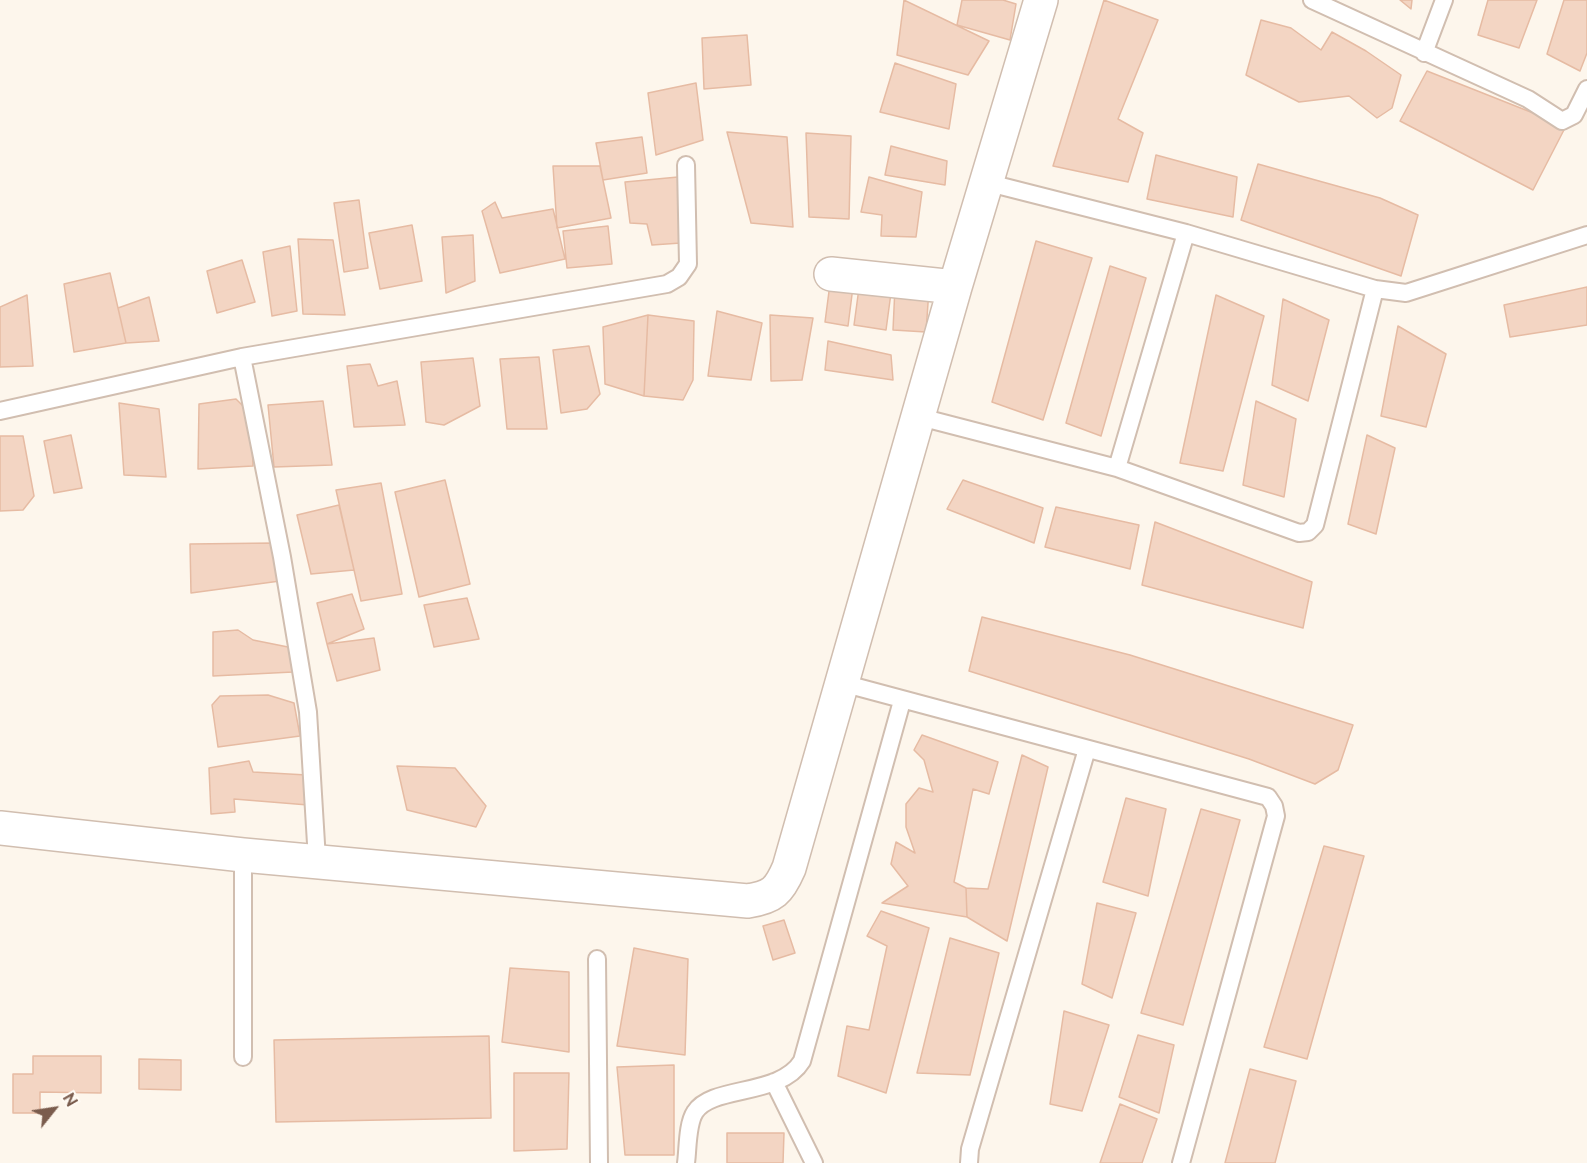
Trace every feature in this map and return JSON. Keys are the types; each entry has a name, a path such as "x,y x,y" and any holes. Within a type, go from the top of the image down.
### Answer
{"street":[{"path":"0,828 243,855 748,901 764,899 780,888 789,868 920,417 955,287 1041,0"},
{"path":"831,274 955,287"}],"lane":[{"path":"1312,0 1528,99 1562,121 1574,115 1587,89"},
{"path":"1425,53 1444,0"},
{"path":"0,411 242,357 666,284 679,277 688,264 686,165"},
{"path":"988,183 1186,233 1375,289 1406,293 1587,235"},
{"path":"1117,468 1186,233"},
{"path":"920,417 1117,468 1299,533 1308,532 1315,525 1375,289"},
{"path":"242,357 282,557 308,712 317,860"},
{"path":"843,683 902,701 1268,797 1274,806 1276,816 1181,1163"},
{"path":"686,1163 694,1113 705,1103 774,1082 795,1072 802,1061 902,701"},
{"path":"969,1163 970,1149 1087,749"},
{"path":"243,855 243,1057"},
{"path":"597,959 599,1163"},
{"path":"774,1082 814,1163"}],"building":[{"path":"904,0 989,41 968,75 897,55"},
{"path":"962,0 1003,0 1016,4 1010,40 957,25"},
{"path":"1104,0 1158,20 1118,119 1143,133 1128,182 1053,166"},
{"path":"1400,0 1412,0 1411,9"},
{"path":"1488,0 1537,0 1519,48 1478,35"},
{"path":"1564,0 1587,0 1587,53 1580,71 1547,54"},
{"path":"1261,20 1291,28 1321,50 1332,32 1366,51 1401,75 1392,108 1377,118 1349,96 1299,102 1246,75"},
{"path":"747,35 751,85 704,89 702,38"},
{"path":"895,63 956,84 949,129 880,112"},
{"path":"1427,71 1566,126 1533,190 1400,121"},
{"path":"696,83 703,140 656,155 648,93"},
{"path":"727,132 787,137 793,227 751,223"},
{"path":"806,133 851,136 849,219 809,217"},
{"path":"642,137 647,173 603,180 596,143"},
{"path":"891,146 947,161 945,185 885,175"},
{"path":"1156,155 1237,177 1233,217 1147,199"},
{"path":"1258,164 1380,198 1418,215 1401,276 1241,220"},
{"path":"553,166 600,166 611,218 557,228"},
{"path":"678,177 681,243 652,245 647,224 630,223 625,182"},
{"path":"869,177 922,192 916,237 881,236 882,215 861,212"},
{"path":"359,200 368,268 344,272 334,203"},
{"path":"495,202 502,218 553,209 565,259 500,273 482,211"},
{"path":"412,225 422,281 380,289 369,233"},
{"path":"608,226 612,264 567,268 563,231"},
{"path":"473,235 475,281 446,293 442,237"},
{"path":"298,239 333,240 345,315 303,314"},
{"path":"1036,241 1092,258 1043,420 992,402"},
{"path":"290,246 297,311 272,316 263,252"},
{"path":"242,260 255,302 217,313 207,271"},
{"path":"1110,266 1146,278 1101,436 1066,423"},
{"path":"110,273 126,343 74,352 64,284"},
{"path":"831,276 854,279 848,326 825,322"},
{"path":"895,287 929,289 926,332 893,330"},
{"path":"1587,287 1587,325 1510,337 1504,305"},
{"path":"859,288 891,293 886,330 854,325"},
{"path":"27,295 33,366 0,367 0,307"},
{"path":"1216,295 1264,316 1223,471 1180,463"},
{"path":"149,297 159,341 126,343 118,308"},
{"path":"1283,299 1329,320 1308,401 1272,385"},
{"path":"717,311 762,323 751,380 708,376"},
{"path":"648,315 694,321 693,380 683,400 644,396"},
{"path":"648,315 644,396 605,384 603,327"},
{"path":"770,315 813,318 802,380 771,381"},
{"path":"1398,326 1446,354 1426,427 1381,416"},
{"path":"828,341 891,355 893,380 825,370"},
{"path":"589,346 600,394 587,409 561,413 553,350"},
{"path":"539,357 547,429 507,429 500,359"},
{"path":"473,358 480,406 444,425 426,422 421,362"},
{"path":"370,364 378,386 397,381 405,425 354,427 347,366"},
{"path":"236,399 251,414 253,466 198,469 199,404"},
{"path":"323,401 332,465 274,467 268,405"},
{"path":"1256,401 1296,419 1284,497 1243,485"},
{"path":"119,403 159,409 166,477 124,475"},
{"path":"71,435 82,488 54,493 44,441"},
{"path":"1367,435 1395,448 1376,534 1348,524"},
{"path":"0,436 23,436 34,496 23,510 0,511"},
{"path":"445,480 470,584 419,597 395,492"},
{"path":"963,480 1043,508 1034,543 947,509"},
{"path":"381,483 402,594 361,601 336,490"},
{"path":"339,505 354,570 311,574 297,515"},
{"path":"1056,507 1139,525 1130,569 1045,547"},
{"path":"1155,522 1312,582 1303,628 1142,585"},
{"path":"274,543 280,581 191,593 190,544"},
{"path":"352,594 364,629 327,644 317,603"},
{"path":"467,598 479,639 434,647 424,605"},
{"path":"982,617 1130,655 1353,725 1338,770 1315,784 1249,759 969,671"},
{"path":"238,630 253,640 293,648 293,672 213,676 213,632"},
{"path":"374,638 380,670 337,681 327,644"},
{"path":"268,695 294,703 300,736 218,747 212,705 220,696"},
{"path":"922,735 998,762 989,794 973,789 954,882 966,888 967,917 882,903 908,886 891,864 896,842 915,853 906,827 906,804 919,788 933,792 924,760 914,750"},
{"path":"1022,755 1048,767 1007,941 967,917 966,888 988,889"},
{"path":"249,761 253,772 307,775 308,805 234,799 235,812 211,814 209,768"},
{"path":"397,766 455,768 486,806 476,827 407,810"},
{"path":"1126,798 1166,809 1148,896 1103,882"},
{"path":"1201,809 1240,820 1183,1025 1141,1013"},
{"path":"1324,846 1364,856 1307,1059 1264,1047"},
{"path":"1097,903 1136,913 1112,998 1082,984"},
{"path":"881,911 929,928 886,1093 838,1076 847,1026 869,1030 887,946 867,936"},
{"path":"784,920 795,953 773,960 763,926"},
{"path":"950,938 999,953 970,1075 917,1073"},
{"path":"634,948 688,959 685,1055 617,1046"},
{"path":"510,968 569,972 569,1052 502,1042"},
{"path":"1064,1011 1109,1025 1082,1111 1050,1104"},
{"path":"1138,1035 1174,1045 1159,1113 1119,1097"},
{"path":"489,1036 491,1118 276,1122 274,1040"},
{"path":"33,1056 101,1056 101,1093 40,1092 40,1113 13,1113 13,1074 33,1074"},
{"path":"139,1059 181,1060 181,1090 139,1089"},
{"path":"674,1065 674,1155 625,1155 617,1067"},
{"path":"1250,1069 1296,1081 1275,1163 1225,1163"},
{"path":"514,1073 569,1073 567,1149 514,1151"},
{"path":"1120,1104 1157,1119 1142,1163 1100,1163"},
{"path":"727,1133 784,1133 783,1163 727,1163"}]}
